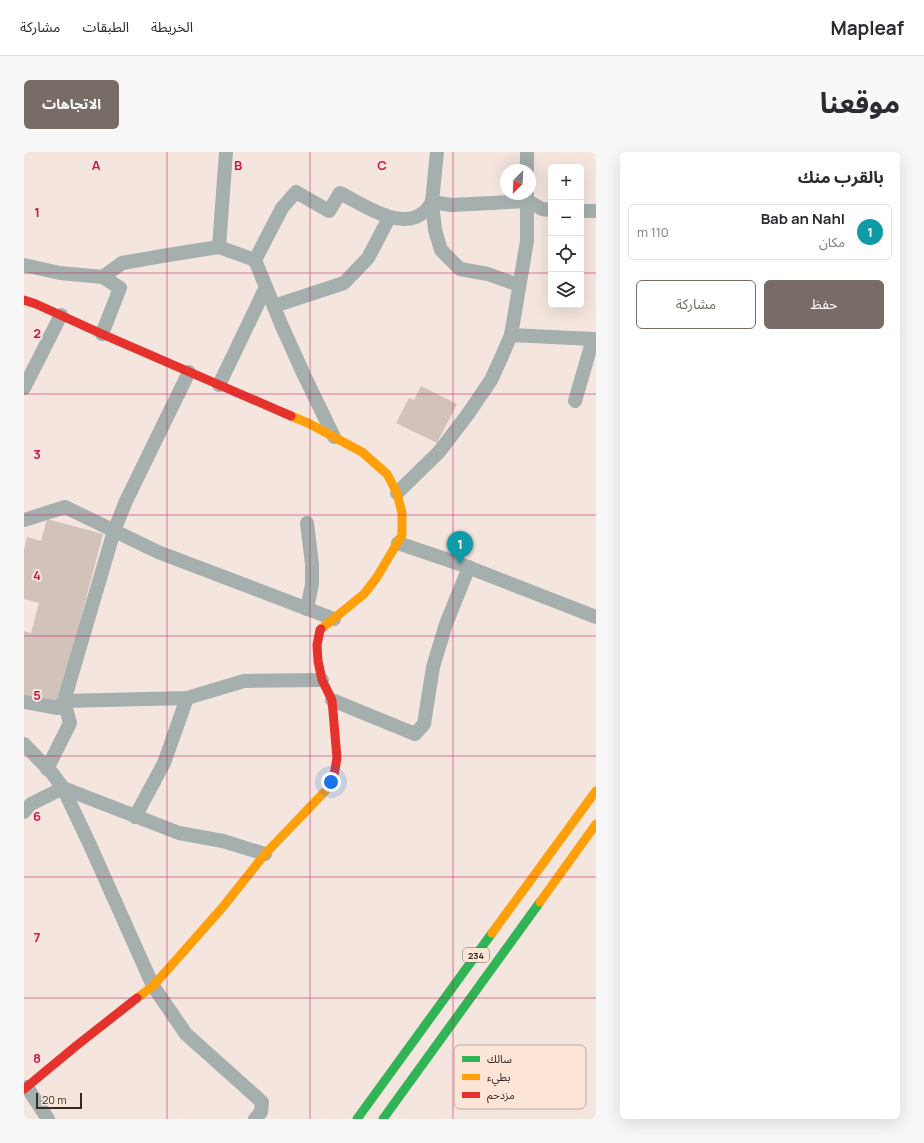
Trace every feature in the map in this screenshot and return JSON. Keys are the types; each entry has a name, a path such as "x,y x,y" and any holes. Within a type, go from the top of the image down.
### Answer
{"street":[{"path":"219,247 226,152"},
{"path":"437,152 432,202 435,230 441,250 460,269 488,274 519,285"},
{"path":"526,152 527,164"},
{"path":"254,260 282,208 296,192 329,212 340,193 389,218 411,219 424,212 432,202"},
{"path":"432,202 451,205 500,200"},
{"path":"397,493 439,452 468,414 491,380 511,335 527,241 527,200"},
{"path":"531,200 542,209 548,210"},
{"path":"584,211 596,211"},
{"path":"274,306 344,283 368,258 389,218"},
{"path":"103,277 122,263 219,247 254,260 304,375 334,436"},
{"path":"24,265 60,273 103,277 120,288 102,334"},
{"path":"219,385 266,288"},
{"path":"24,300 308,423 334,436 362,452 387,474 397,493 402,513 402,534 377,577 364,594 320,630 316,645 322,680 332,700 337,758 332,784 265,854 222,908 153,986 25,1088 48,1119"},
{"path":"24,388 61,315"},
{"path":"511,335 595,340 575,402"},
{"path":"24,702 58,708 64,700 114,531 126,501 189,372"},
{"path":"24,520 65,507 158,552 334,619"},
{"path":"307,523 312,564 312,584 307,609"},
{"path":"398,543 469,567 596,617"},
{"path":"332,700 415,734 424,724 433,667 446,624 469,567"},
{"path":"64,700 187,698 244,681 322,680"},
{"path":"135,817 164,763 187,698"},
{"path":"47,769 70,723 64,700"},
{"path":"24,744 63,788 153,986 186,1034 262,1102 261,1112 255,1119"},
{"path":"24,812 31,804 63,788 179,833 223,841 265,854"},
{"name":"234","path":"357,1119 596,791"},
{"name":"234","path":"383,1119 596,824"}],"building":[{"path":"421,386 457,404 437,443 396,423 409,398 414,400"},
{"path":"47,519 103,534 58,706 24,696 24,631 31,633 39,603 24,599 24,550 27,537 41,541"}],"traffic: fast":[{"path":"383,1119 540,902"},
{"path":"357,1119 492,933"}],"traffic: slow":[{"path":"291,416 308,423 362,452 387,474 397,493 402,513 402,535 377,577 364,594 321,629"},
{"path":"137,998 153,986 222,908 265,854 332,784 334,775"},
{"path":"492,933 596,791"},
{"path":"540,902 596,824"}],"traffic: jam":[{"path":"24,300 291,416"},
{"path":"321,629 317,645 318,661 322,680 332,700 337,758 334,775"},
{"path":"24,1089 137,998"}],"place":[{"name":"Bab an Nahl","path":"460,564"}]}
